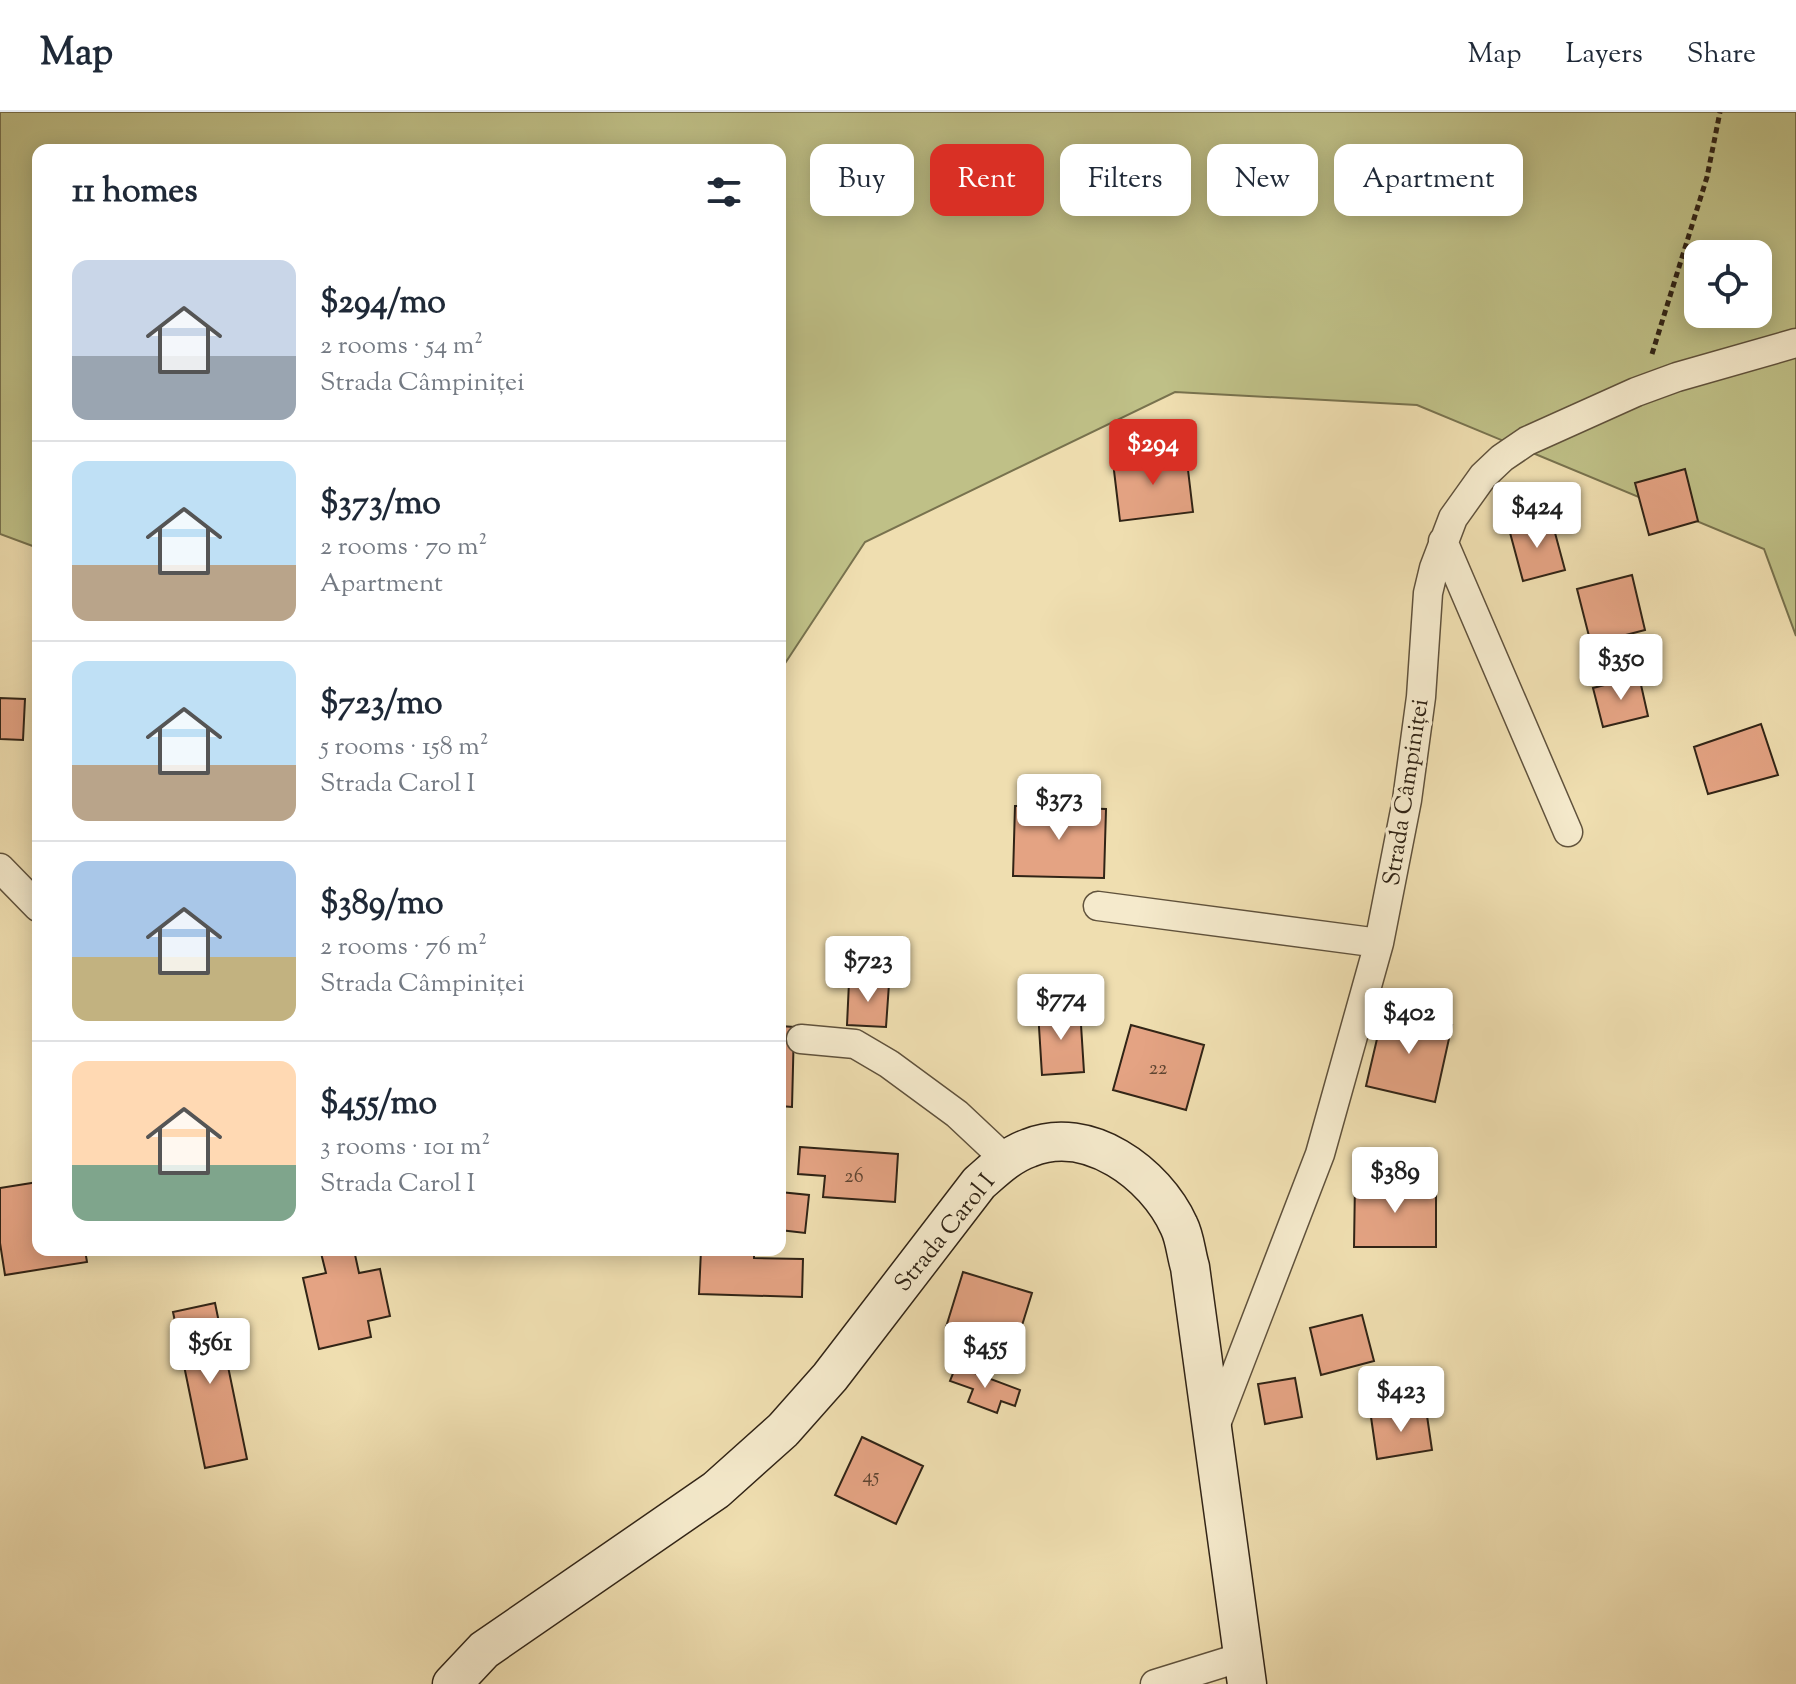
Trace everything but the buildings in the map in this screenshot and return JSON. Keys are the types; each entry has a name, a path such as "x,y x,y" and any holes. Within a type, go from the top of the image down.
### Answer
{"main road":[{"name":"Strada Carol I","path":"452,1684 484,1650 716,1490 783,1430 830,1377 979,1183 1006,1160 1030,1147 1058,1141 1089,1146 1123,1161 1158,1191 1180,1226 1190,1267 1244,1670"}],"street":[{"name":"Strada Câmpiniței","path":"1211,1436 1320,1154 1379,943 1407,800 1421,697 1428,593 1453,518 1483,476 1527,441 1677,377 1796,343"},
{"path":"1443,541 1568,832"},
{"path":"0,868 32,901"},
{"path":"1098,906 1379,943"},
{"path":"801,1039 855,1044 957,1114 1006,1160"},
{"path":"1155,1684 1244,1670"}],"path":[{"path":"1636,392 1657,340 1685,253 1707,177 1720,112"}],"green space":[{"path":"0,112 1796,112 1796,636 1764,549 1417,405 1175,392 865,542 786,662 786,144 32,144 32,546 0,534"}]}
